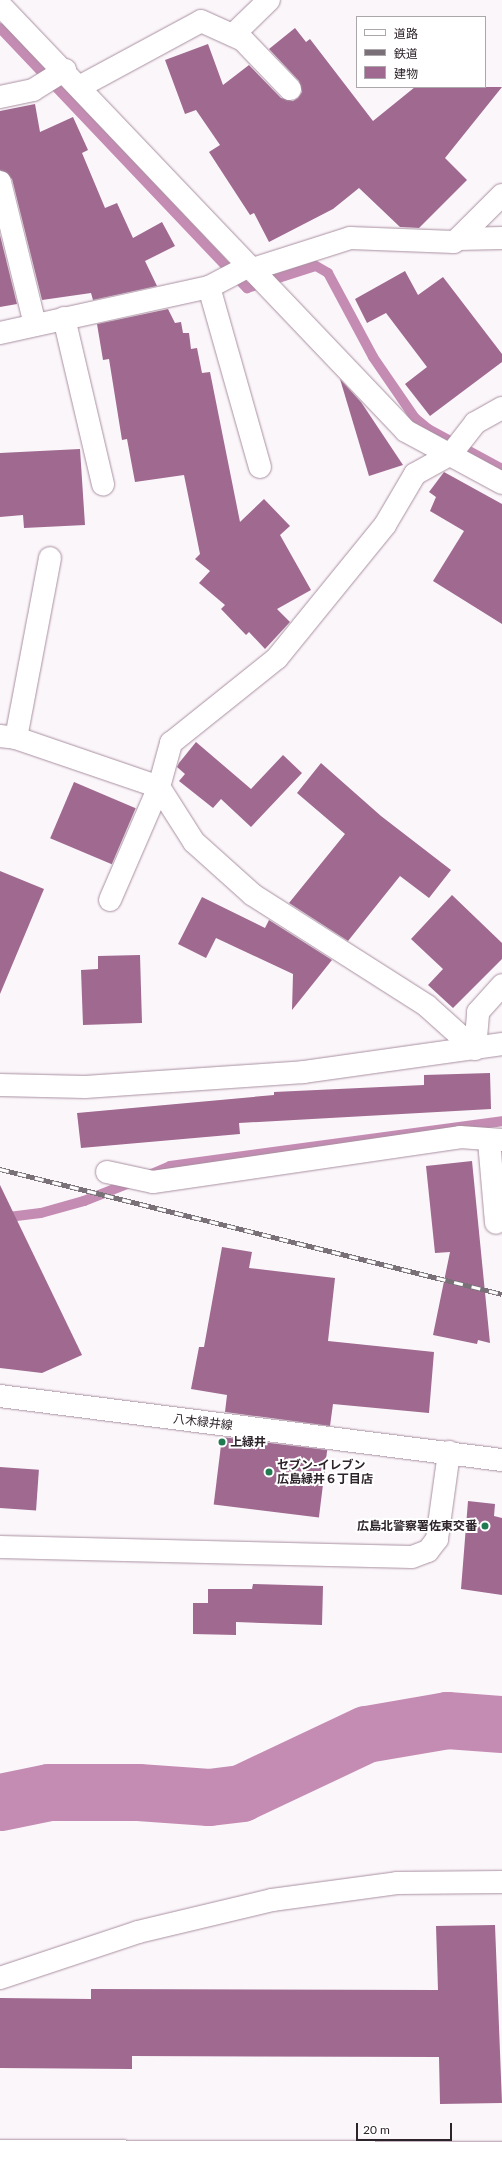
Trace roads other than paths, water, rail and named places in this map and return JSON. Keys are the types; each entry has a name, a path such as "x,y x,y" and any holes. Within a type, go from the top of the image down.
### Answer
{"street":[{"path":"233,35 269,0"},
{"path":"0,5 81,86 406,431 451,454 502,483"},
{"path":"81,86 201,21 243,40 290,89"},
{"path":"0,97 33,90 65,70"},
{"path":"0,182 35,325"},
{"path":"0,333 210,287 251,268 350,238 454,242 502,195"},
{"path":"458,239 502,238"},
{"path":"210,287 260,467"},
{"path":"64,318 103,484"},
{"path":"110,900 160,787 171,743 277,658 384,525 415,474 451,454 475,423 502,408"},
{"path":"50,558 8,737 160,787 194,842 253,894 426,1006 475,1049"},
{"path":"475,1049 478,1012 502,985"},
{"path":"0,1085 85,1087 303,1072 502,1044"},
{"path":"107,1172 153,1182 460,1137 496,1141 496,1223"},
{"name":"八木緑井線","path":"0,1396 449,1452 502,1460"},
{"path":"0,1547 412,1557 428,1551 437,1539 449,1452"},
{"path":"0,1978 138,1932 272,1900 397,1884 502,1882"},
{"path":"0,2151 502,2154"}],"waterway":[{"path":"0,28 247,288 316,266 328,273 373,357 415,418 428,429 502,469"},
{"path":"149,1175 170,1166 502,1121"},
{"path":"0,1218 41,1213 84,1201 132,1182"},
{"path":"0,1802 49,1792 138,1792 209,1797 241,1793 366,1734 447,1720 502,1724"}],"railway":[{"path":"0,1169 502,1294"}],"place":[{"name":"上緑井","path":"222,1442"},
{"name":"セブン‐イレブン 広島緑井６丁目店","path":"269,1472"},
{"name":"広島北警察署佐東交番","path":"485,1526"}]}
